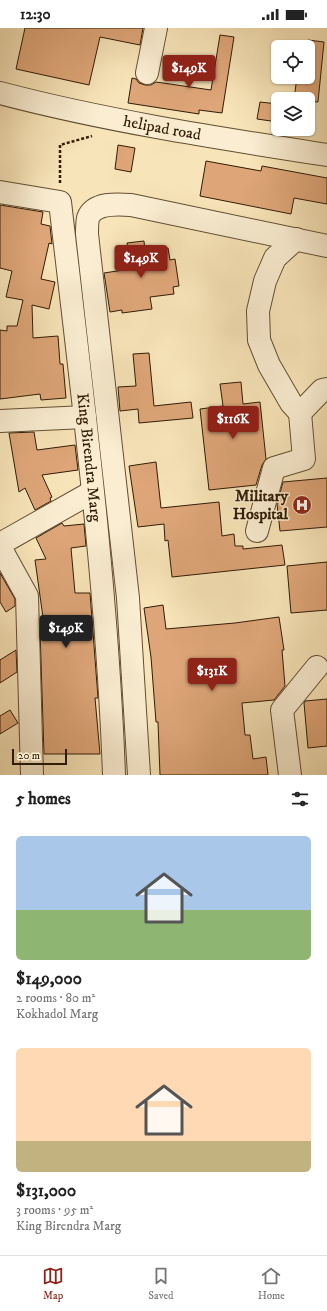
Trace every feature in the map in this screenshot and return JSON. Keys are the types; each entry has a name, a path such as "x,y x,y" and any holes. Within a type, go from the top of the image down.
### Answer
{"street":[{"path":"146,73 156,28"},
{"name":"helipad road","path":"0,93 51,106 238,141 327,155"},
{"path":"0,192 60,202"},
{"name":"King Birendra Marg","path":"60,202 92,492 111,685 114,775"},
{"path":"138,775 128,598 87,234 89,217 96,209 112,204 131,205 327,246"},
{"path":"257,531 274,468 304,459 300,413 291,403 269,365 259,340 258,310 265,281 275,258 296,239"},
{"path":"300,413 322,390 327,389"},
{"path":"0,421 84,417"},
{"path":"32,775 27,596 0,545 92,492"},
{"path":"290,775 282,710 317,668"}],"path":[{"path":"60,202 60,145 99,134"}],"building":[{"path":"25,28 143,28 140,45 100,37 89,85 16,69"},
{"path":"220,35 234,37 222,113 199,110 199,114 128,103 132,78 145,85 151,85 156,82 211,90"},
{"path":"315,41 324,42 318,102 315,102 315,92 295,92 296,84 315,84"},
{"path":"260,102 271,103 271,121 257,119"},
{"path":"118,145 135,148 131,172 115,169"},
{"path":"206,161 261,171 262,166 327,178 327,204 294,198 291,214 200,196"},
{"path":"0,205 43,212 41,224 50,226 52,244 49,243 41,279 55,282 49,309 32,305 33,338 58,336 60,364 63,364 66,398 41,400 40,394 0,399 0,330 7,331 7,326 17,326 23,300 6,297 12,271 0,268"},
{"path":"144,241 145,251 168,248 170,260 175,259 179,286 173,287 174,294 150,297 152,309 122,313 122,310 110,312 104,273 130,269 127,243"},
{"path":"149,353 154,406 191,402 193,418 139,423 138,409 120,411 118,387 136,386 133,354"},
{"path":"241,382 243,404 260,402 266,459 262,465 256,485 209,490 200,409 223,406 220,384"},
{"path":"34,432 37,450 75,445 78,470 42,475 52,497 50,498 51,501 35,510 25,488 19,492 9,433"},
{"path":"156,462 161,508 219,502 222,536 234,534 235,546 243,546 243,549 282,545 285,565 172,577 168,540 165,541 164,524 138,527 129,466"},
{"name":"Military Hospital","path":"327,478 327,527 280,531 277,504 283,482"},
{"path":"62,523 64,526 84,524 86,546 71,548 75,593 90,593 98,698 95,698 100,754 44,754 40,630 46,639 35,560 46,559 36,538"},
{"name":"Military Hospital","path":"327,562 327,610 291,613 287,566"},
{"path":"0,573 15,599 15,606 6,612 0,602"},
{"path":"163,605 166,629 235,623 279,617 284,650 282,650 285,686 274,700 242,703 245,735 250,735 253,759 266,757 268,775 160,775 158,722 156,722 151,657 144,608"},
{"path":"16,650 17,672 0,683 0,660"},
{"path":"327,699 327,746 308,748 304,703 305,701"},
{"path":"10,710 18,723 0,734 0,716"}],"place":[{"name":"Military Hospital","path":"302,505"}]}
